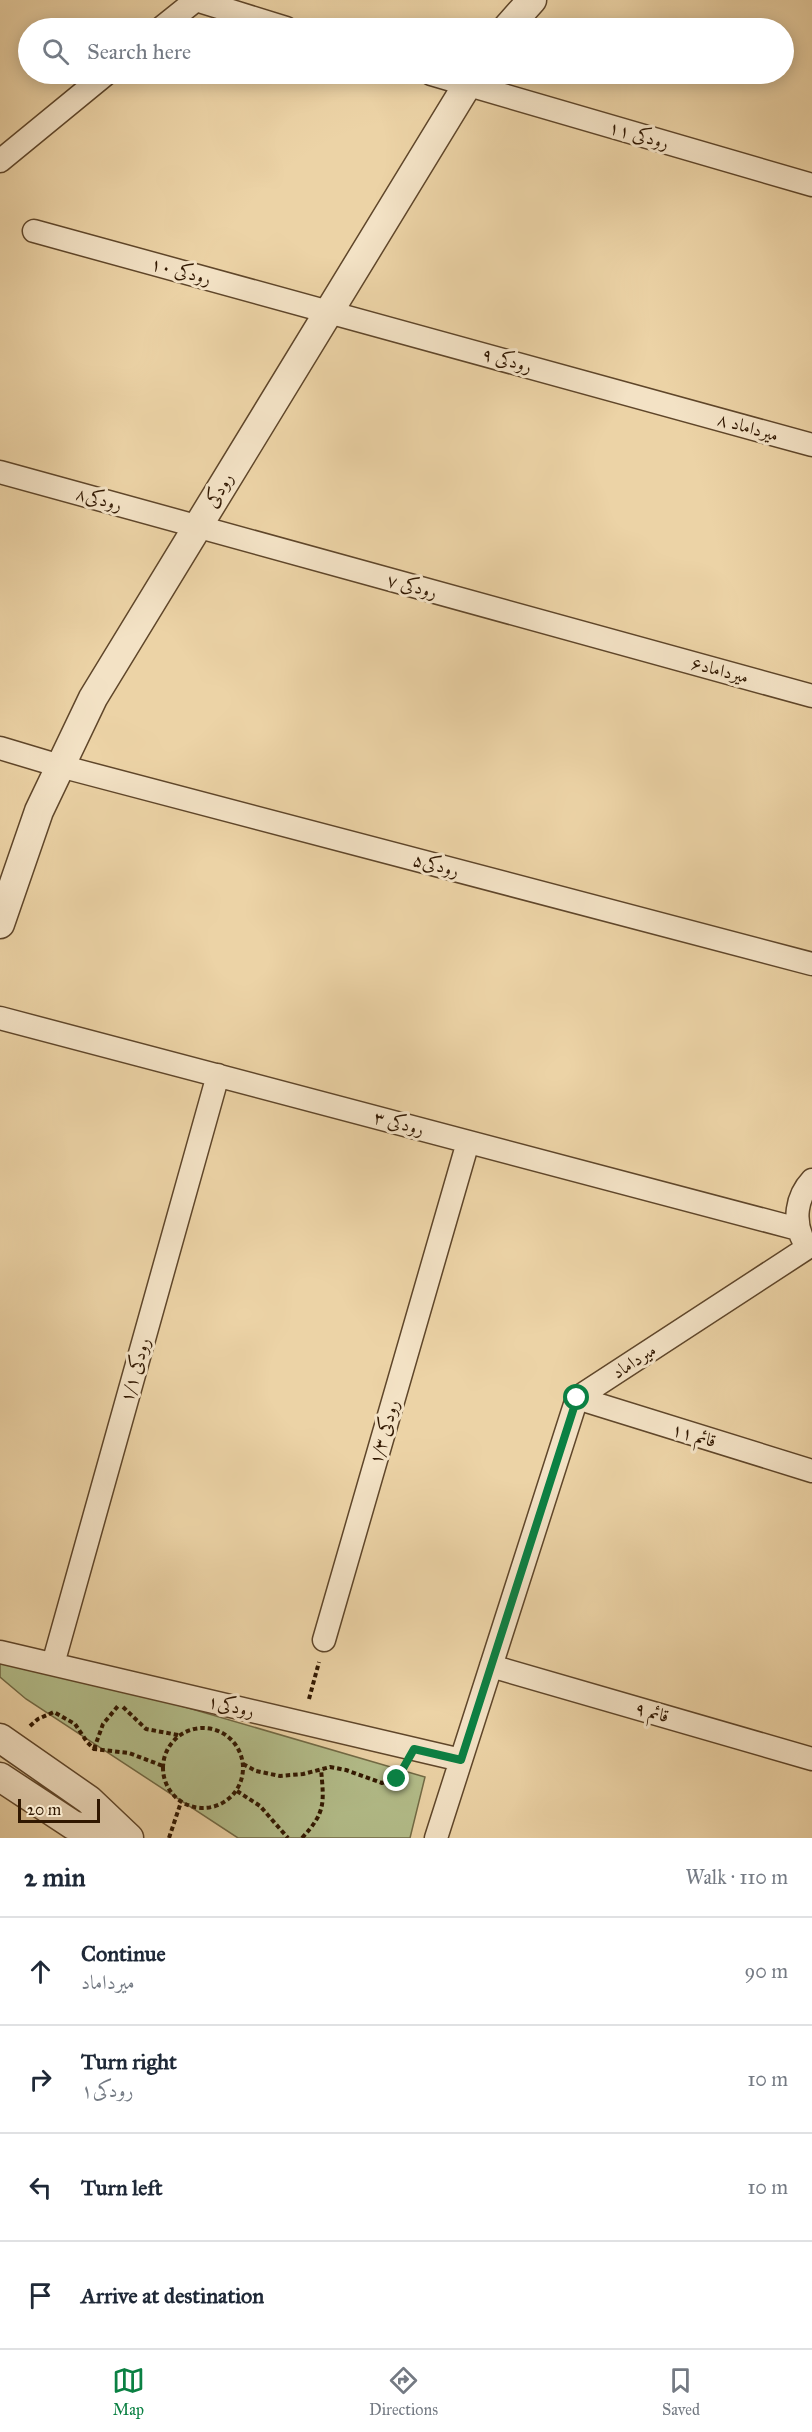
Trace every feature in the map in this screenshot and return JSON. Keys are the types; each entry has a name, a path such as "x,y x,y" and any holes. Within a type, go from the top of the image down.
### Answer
{"street":[{"path":"174,18 196,0 254,18"},
{"path":"516,18 532,0"},
{"path":"0,160 94,84"},
{"name":"رودکی","path":"0,924 39,812 93,698 467,84"},
{"name":"رودکی ۱۱","path":"486,84 812,185"},
{"name":"رودکی ۱۰","path":"34,231 328,310"},
{"name":"رودکی ۹","path":"328,310 685,410"},
{"name":"میرداماد ۸","path":"685,410 812,445"},
{"name":"رودکی۸","path":"0,472 198,526"},
{"name":"رودکی ۷","path":"198,526 627,645"},
{"name":"میرداماد۶","path":"627,645 812,696"},
{"name":"رودکی۵","path":"0,748 60,766 812,964"},
{"name":"رودکی ۳","path":"0,1018 468,1142 806,1243"},
{"name":"رودکی ۱/۱","path":"53,1664 218,1076"},
{"name":"رودکی ۱/۳","path":"324,1640 468,1142"},
{"path":"806,1243 798,1204 812,1180"},
{"name":"میرداماد","path":"577,1398 806,1243"},
{"path":"436,1838 577,1398"},
{"name":"قائم ۱۱","path":"577,1398 812,1471"},
{"name":"رودکی۱","path":"0,1652 461,1760"},
{"name":"قائم ۹","path":"491,1666 812,1759"},
{"path":"6,1741 89,1800 129,1838"},
{"path":"0,1776 73,1825 123,1838"}],"path":[{"path":"303,1723 324,1640"},
{"path":"111,1702 119,1705 146,1729 179,1735"},
{"path":"94,1749 103,1724 119,1705"},
{"path":"6,1741 38,1719 54,1712 75,1725 94,1749 129,1753 163,1766"},
{"path":"206,1728 219,1731 231,1739 239,1750 243,1764 243,1778 237,1791 227,1801 214,1807 200,1809 181,1802 166,1786 163,1759 169,1746 179,1735 191,1730 206,1728"},
{"path":"243,1764 256,1771 280,1776 330,1767 346,1770 382,1783 397,1779 414,1749"},
{"path":"303,1838 315,1823 324,1803 321,1769"},
{"path":"237,1791 260,1806 288,1838"},
{"path":"169,1838 181,1802"}],"green space":[{"path":"0,1653 425,1777 410,1838 238,1838 26,1699 0,1677"}],"route":[{"path":"397,1779 414,1749 461,1760 577,1398"}]}
